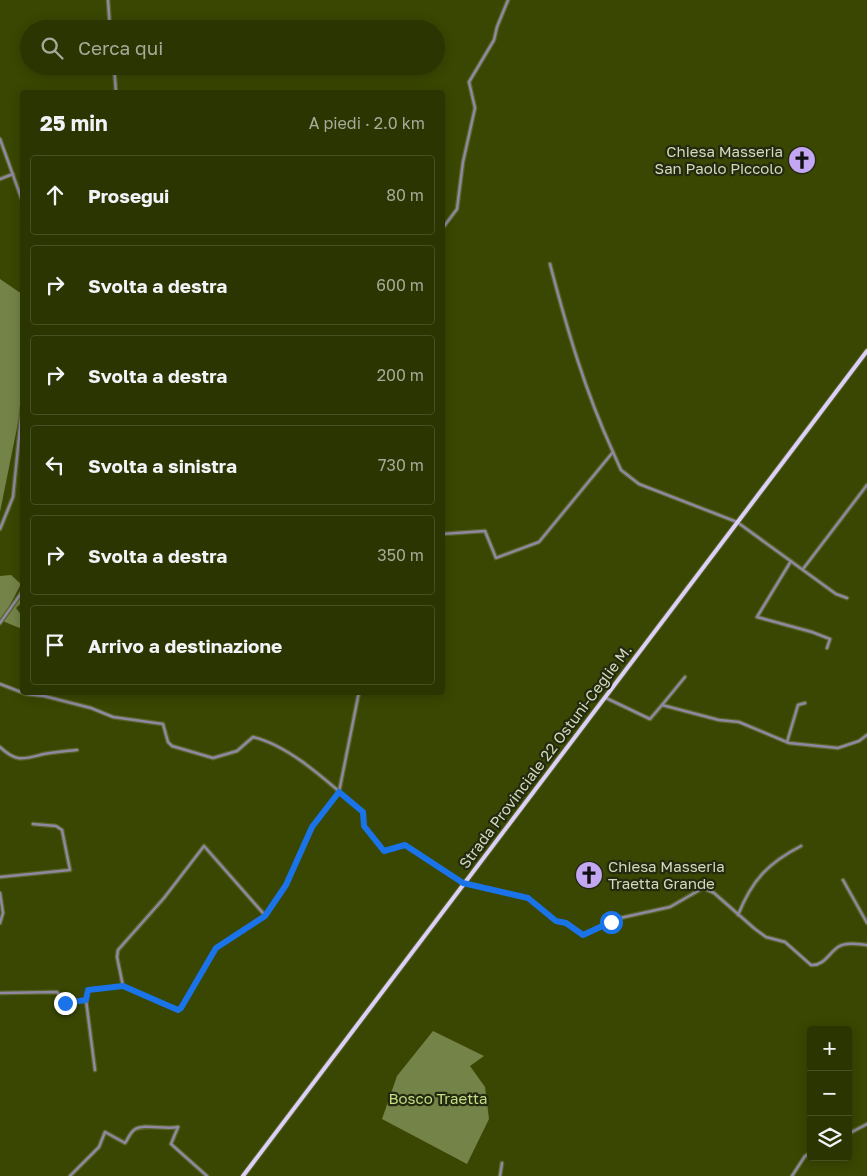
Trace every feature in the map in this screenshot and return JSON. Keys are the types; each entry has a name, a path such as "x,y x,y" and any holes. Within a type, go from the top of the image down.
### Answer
{"main road":[{"name":"Strada Provinciale 22 Ostuni-Ceglie M.","path":"242,1176 867,351"}],"street":[{"path":"108,0 109,20"},
{"path":"445,225 458,209 463,162 475,108 469,82 494,40 497,26 508,0"},
{"path":"115,75 116,90"},
{"path":"0,139 20,194"},
{"path":"0,179 13,174"},
{"path":"550,264 568,336 590,399 621,470 640,484 737,522 836,594 848,598"},
{"path":"0,528 13,497 20,427"},
{"path":"445,534 485,531 496,558 539,542 613,452"},
{"path":"803,569 867,485"},
{"path":"791,561 757,617 812,632 830,639 827,648"},
{"path":"0,623 20,595"},
{"path":"604,697 650,718 685,678"},
{"path":"0,684 20,692"},
{"path":"35,695 91,708 113,717 163,724 168,742 172,746 209,758 238,751 250,739 257,738 278,747 313,770 363,812 364,826 384,851 405,845 463,883 528,898 556,921 566,923 583,935 620,918 670,907 703,888 714,893 766,937 785,942 812,965 820,964 838,947 845,944 867,945"},
{"path":"95,1070 86,1000 88,990 123,986 178,1010 181,1008 216,948 265,916 286,885 312,827 339,792 358,695"},
{"path":"787,742 798,705 805,703"},
{"path":"662,705 718,720 739,722 787,742 838,748 859,741 867,735"},
{"path":"0,747 16,759 34,758 45,754 77,750"},
{"path":"0,877 70,870 62,830 56,826 33,824"},
{"path":"123,986 116,957 118,950 164,898 204,846 263,913"},
{"path":"738,914 750,888 764,870 777,859 801,846"},
{"path":"843,880 867,923"},
{"path":"0,893 3,913 0,923"},
{"path":"0,993 57,992 61,994 64,1002 86,1000"},
{"path":"852,1132 867,1124"},
{"path":"70,1176 99,1146 105,1132 125,1143 134,1130 145,1125 158,1129 178,1127 171,1144 207,1176"},
{"path":"792,1176 807,1155"},
{"path":"500,1176 502,1163"}],"green space":[{"path":"0,279 20,293 20,413 0,512"},
{"path":"11,575 20,583 10,605 20,593 20,604 16,608 20,613 20,628 0,620 0,576"},
{"name":"Bosco Traetta","path":"433,1031 484,1056 470,1066 485,1087 489,1119 467,1164 382,1119 397,1076"}],"place":[{"name":"Chiesa Masseria San Paolo Piccolo","path":"802,160"},
{"name":"Chiesa Masseria Traetta Grande","path":"589,875"}],"route":[{"path":"65,1003 86,1000 86,992 88,990 123,986 178,1010 181,1008 216,948 265,916 286,885 312,827 339,792 363,812 364,826 384,851 405,845 463,883 528,898 539,910 556,921 566,923 583,935 611,922"}]}
